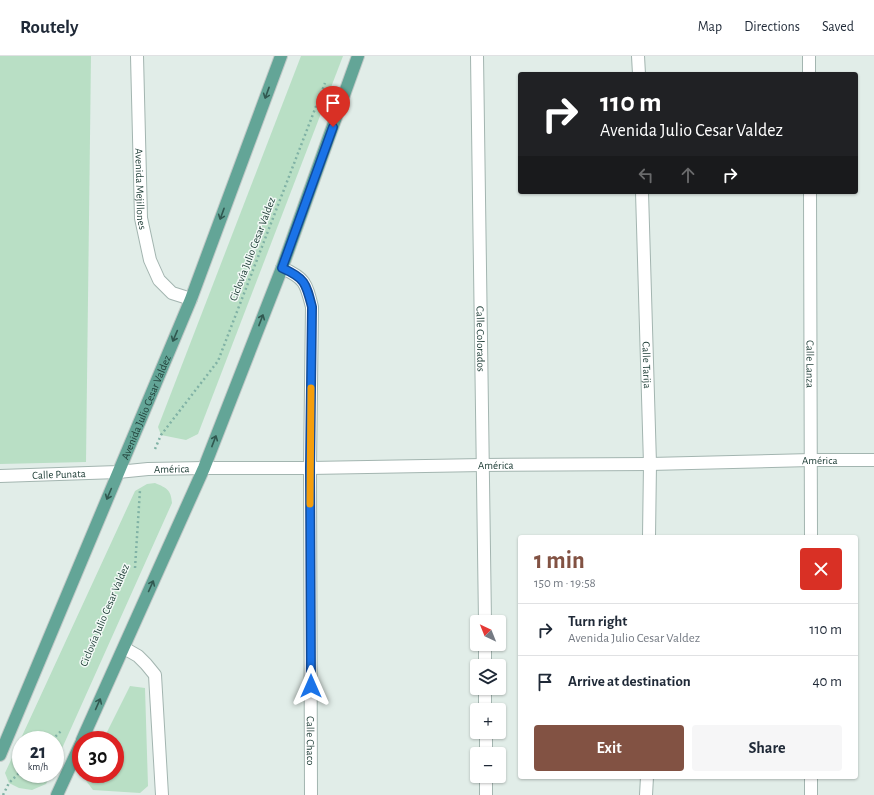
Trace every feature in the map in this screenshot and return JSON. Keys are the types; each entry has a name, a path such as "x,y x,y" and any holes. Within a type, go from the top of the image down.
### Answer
{"main road":[{"name":"Avenida Julio Cesar Valdez","path":"0,755 191,299 281,56"},
{"path":"87,731 204,468 282,268 358,56"},
{"path":"58,795 72,764"}],"street":[{"name":"Avenida Mejillones","path":"137,56 142,225 150,260 159,280 172,294 191,299"},
{"name":"Calle Colorados","path":"477,56 485,615"},
{"path":"638,56 639,72"},
{"path":"809,56 809,72"},
{"name":"Calle Tarija","path":"642,194 650,464 649,535"},
{"name":"Calle Lanza","path":"810,194 811,535"},
{"name":"Calle Chaco","path":"282,268 300,277 308,288 312,307 310,468 311,795"},
{"name":"América","path":"118,472 148,469 204,468 650,464 874,460"},
{"name":"Calle Punata","path":"0,476 118,472"},
{"path":"124,648 138,656 155,675 162,795"},
{"path":"646,779 646,795"},
{"path":"811,779 812,795"},
{"path":"486,783 486,795"}],"path":[{"name":"Ciclovía Julio Cesar Valdez","path":"161,434 218,361 326,78"},
{"name":"Ciclovía Julio Cesar Valdez","path":"135,569 140,488"},
{"path":"62,731 65,724"},
{"path":"3,795 12,780"}],"green space":[{"path":"0,56 91,56 86,462 0,464"},
{"path":"301,56 343,56 198,434 186,440 161,435 158,427"},
{"path":"155,483 163,486 171,495 172,503 64,744 64,731 24,731 135,491 147,484"},
{"path":"130,686 145,688 148,786 140,793 93,790 88,783 124,783 124,731 108,731"},
{"path":"12,758 12,783 46,783 32,790 19,788 9,783 5,773"}],"slow traffic":[{"path":"310,504 311,388"}],"route":[{"path":"311,686 310,468 312,307 308,288 300,277 282,268 333,127"}]}
